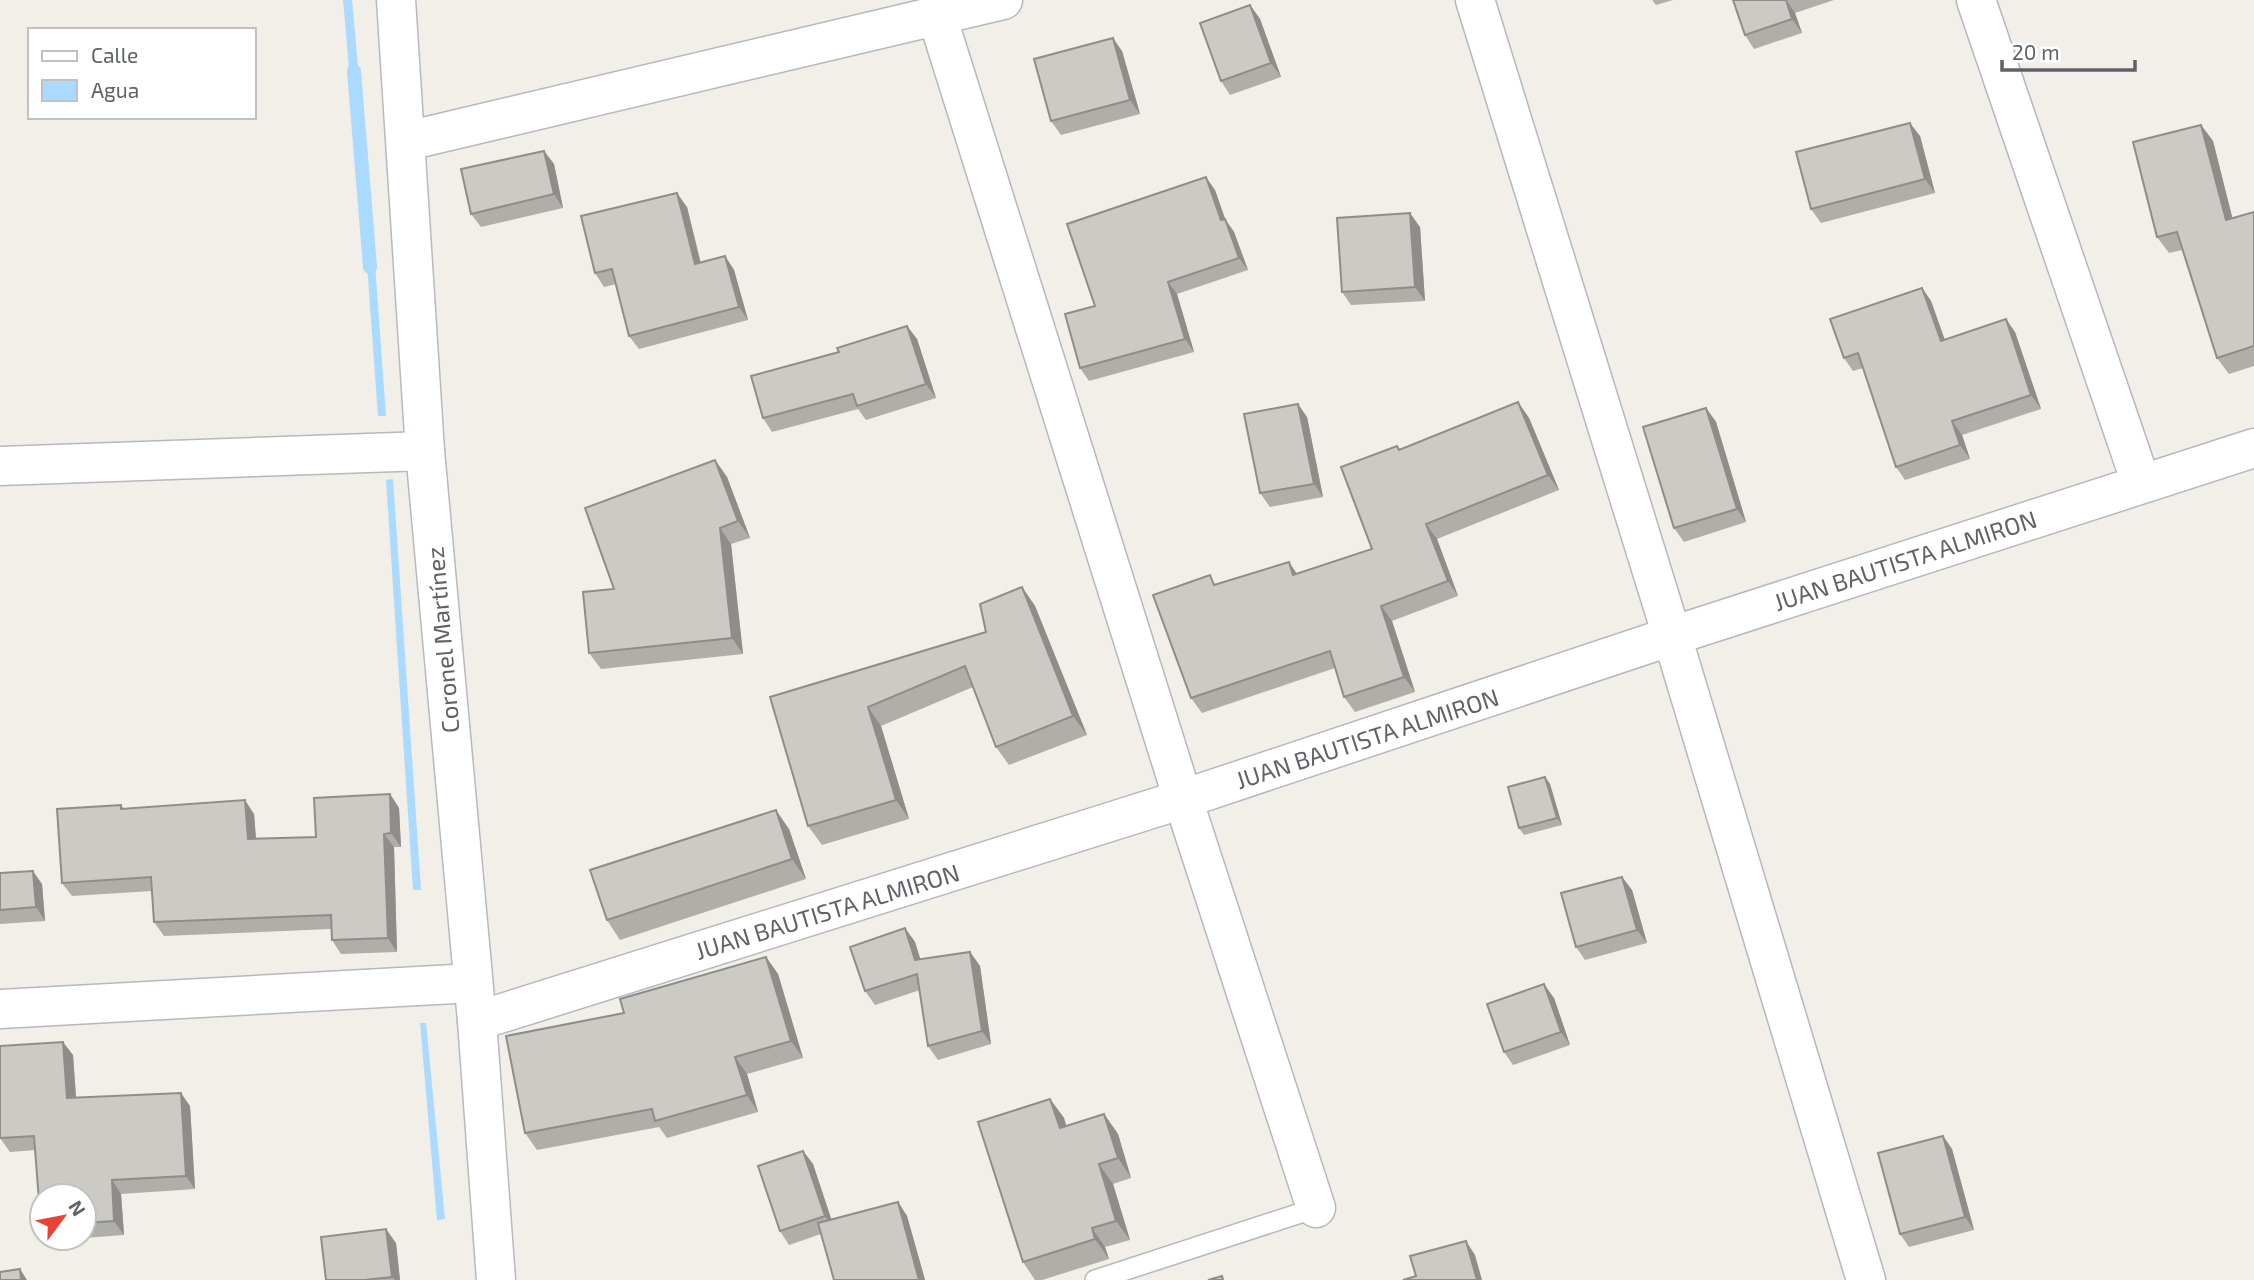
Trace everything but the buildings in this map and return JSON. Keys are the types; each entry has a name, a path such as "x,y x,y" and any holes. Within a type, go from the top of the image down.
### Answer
{"street":[{"name":"Coronel Martínez","path":"396,0 425,451 477,1021 496,1280"},
{"path":"407,141 1003,0"},
{"path":"1475,0 1672,636 1863,1279"},
{"path":"1976,0 2141,483"},
{"path":"937,16 1183,799 1316,1208"},
{"name":"JUAN BAUTISTA ALMIRON","path":"477,1021 1183,799 1672,636 2254,447"},
{"path":"0,466 425,451"},
{"path":"0,1009 473,983"}],"lane":[{"path":"1095,1280 1316,1208"}],"water":[{"path":"343,0 352,0 360,89 351,90"},
{"path":"374,250 386,416 378,416 366,251"},
{"path":"393,479 421,890 413,890 386,480"},
{"path":"420,1023 426,1023 445,1219 437,1220"}],"waterway":[{"path":"354,71 370,267"}]}
